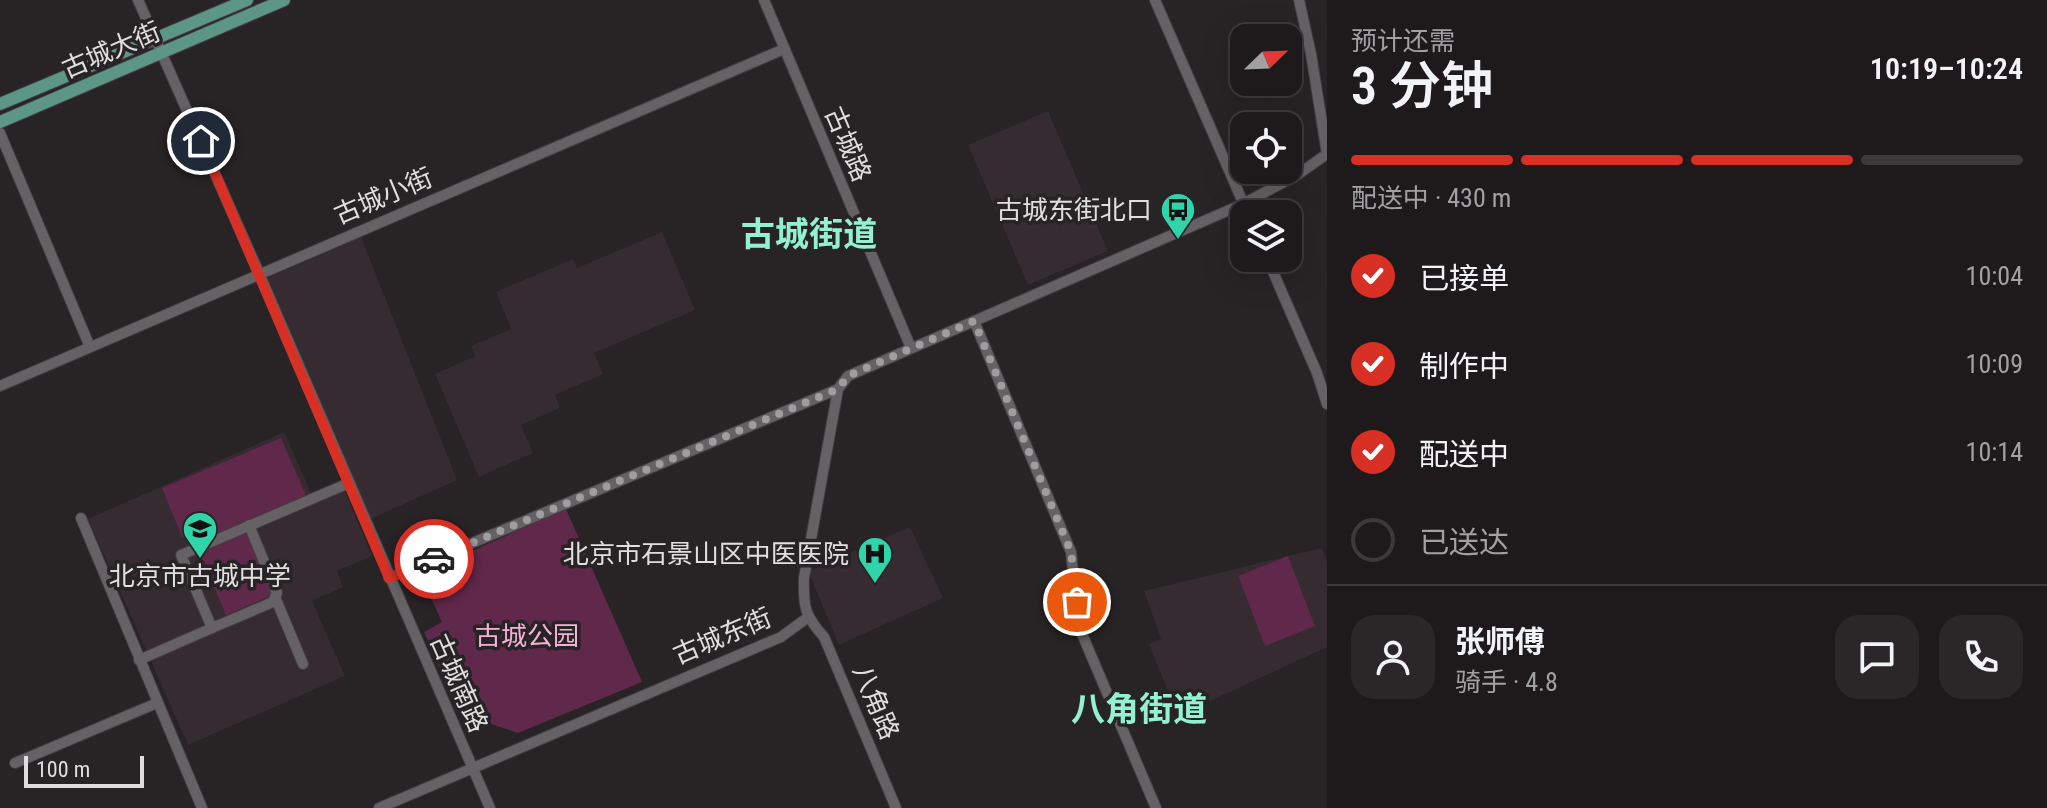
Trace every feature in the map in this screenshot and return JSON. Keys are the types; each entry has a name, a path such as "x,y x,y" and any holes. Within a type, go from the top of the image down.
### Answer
{"main road":[{"name":"古城大街","path":"0,104 247,0"},
{"name":"古城大街","path":"0,122 284,0"}],"street":[{"name":"古城南路","path":"138,0 490,808"},
{"name":"古城路","path":"764,0 911,348"},
{"path":"1155,0 1241,200"},
{"path":"1259,200 1327,154 1299,0"},
{"name":"古城小街","path":"0,386 784,49"},
{"path":"0,133 90,347"},
{"path":"389,578 838,389 848,376 911,348 1230,215"},
{"path":"1273,272 1317,373 1327,404"},
{"path":"974,321 1071,552 1079,627 1156,808"},
{"name":"古城东街","path":"379,808 781,637 807,618 804,578 838,389"},
{"path":"212,628 181,555 349,483"},
{"path":"81,518 202,808"},
{"path":"139,660 273,602 277,593 249,525"},
{"path":"275,597 303,664"},
{"name":"八角路","path":"807,618 824,637 896,808"},
{"path":"15,763 157,703"}],"shaded area":[{"path":"1048,111 1108,251 1028,285 968,145"},
{"path":"662,232 695,310 594,353 603,374 555,395 560,408 521,425 533,453 479,477 435,374 475,356 471,346 511,329 496,292 573,259 577,268"},
{"path":"361,237 457,480 371,519 268,278"},
{"name":"北京市古城中学","path":"284,432 312,495 341,483 372,556 337,571 343,587 312,601 345,676 188,745 88,519"},
{"name":"北京市石景山区中医医院","path":"910,527 943,598 839,645 808,571"},
{"path":"1322,548 1327,562 1327,647 1178,716 1149,644 1161,639 1144,591"}],"green space":[{"path":"281,438 307,498 203,541 182,537 162,488"},
{"name":"古城公园","path":"566,509 642,682 518,733 458,713 424,632 442,622 420,574"},
{"path":"245,529 272,595 226,615 198,549"},
{"path":"1288,556 1315,626 1265,646 1238,576"}],"way so far":[{"path":"434,559 838,389 848,376 974,321 1071,552 1077,602"}],"place":[{"name":"古城东街北口","path":"1178,241"},
{"name":"北京市古城中学","path":"200,560"},
{"name":"北京市石景山区中医医院","path":"875,585"}],"district":[{"name":"古城街道","path":"809,234"},
{"name":"八角街道","path":"1139,709"}],"route":[{"path":"201,141 389,578 434,559"}]}
